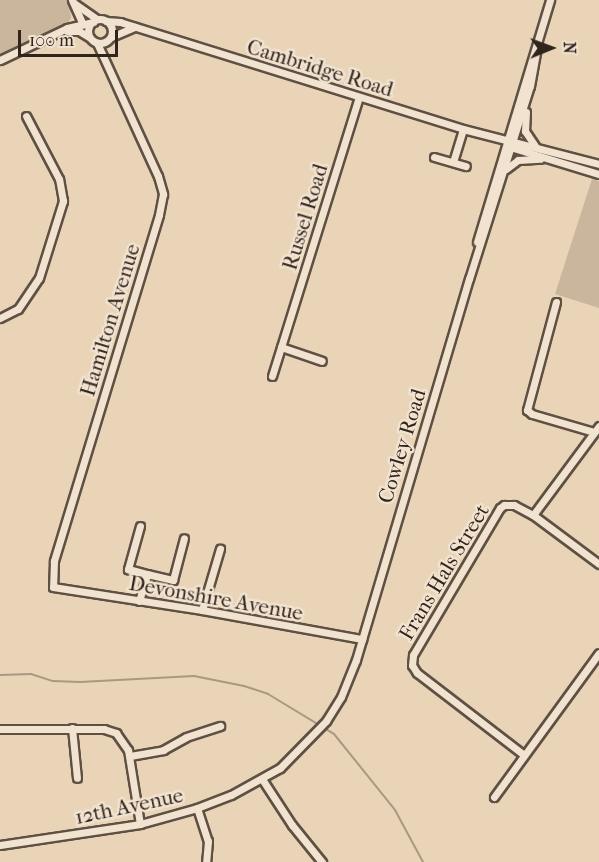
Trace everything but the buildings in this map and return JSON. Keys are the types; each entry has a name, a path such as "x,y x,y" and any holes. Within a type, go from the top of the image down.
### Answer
{"street":[{"name":"Cowley Road","path":"474,263 475,252 550,0"},
{"path":"73,4 95,20"},
{"path":"73,4 88,35"},
{"path":"63,29 72,21 73,4"},
{"path":"88,35 95,20"},
{"path":"0,60 63,29 95,20 106,21 112,30 104,58"},
{"name":"Cambridge Road","path":"106,21 120,22 495,138 545,159 599,174"},
{"path":"63,29 79,31 97,43 135,27"},
{"name":"Cowley Road","path":"362,639 501,178 509,143 530,86 538,42"},
{"name":"Hamilton Avenue","path":"64,589 53,587 54,561 159,215 162,194 158,176 97,43"},
{"path":"530,86 525,131 538,148"},
{"name":"Russel Road","path":"272,376 359,97"},
{"path":"0,318 18,309 39,278 63,201 59,180 26,116"},
{"path":"453,162 463,129"},
{"name":"Cambridge Road","path":"509,143 599,164"},
{"path":"434,157 466,166"},
{"path":"501,178 514,162 545,159"},
{"path":"556,302 527,410 532,414 597,429 533,515 599,564"},
{"path":"282,347 322,361"},
{"name":"Frans Hals Street","path":"524,755 417,673 411,660 500,508 509,504 533,515"},
{"path":"140,526 128,569 173,580 184,538"},
{"path":"202,610 220,549"},
{"path":"139,601 147,574"},
{"name":"Devonshire Avenue","path":"64,589 202,610 362,639"},
{"name":"12th Avenue","path":"0,845 140,824 197,808 262,779 290,759 326,721 341,697 362,639"},
{"path":"494,797 599,654"},
{"path":"130,756 163,750 186,738 220,726"},
{"path":"72,728 77,777"},
{"path":"0,729 104,729 116,733 125,742 130,756 140,824"},
{"path":"262,779 292,825 322,862"},
{"path":"197,808 208,841 206,862"}],"shaded area":[{"path":"0,0 69,0 71,18 68,23 0,58"},
{"path":"592,179 599,181 599,308 555,294"}],"waterway":[{"path":"0,675 31,674 53,681 80,682 194,676 244,686 268,694 334,734 395,810 423,862"}]}
